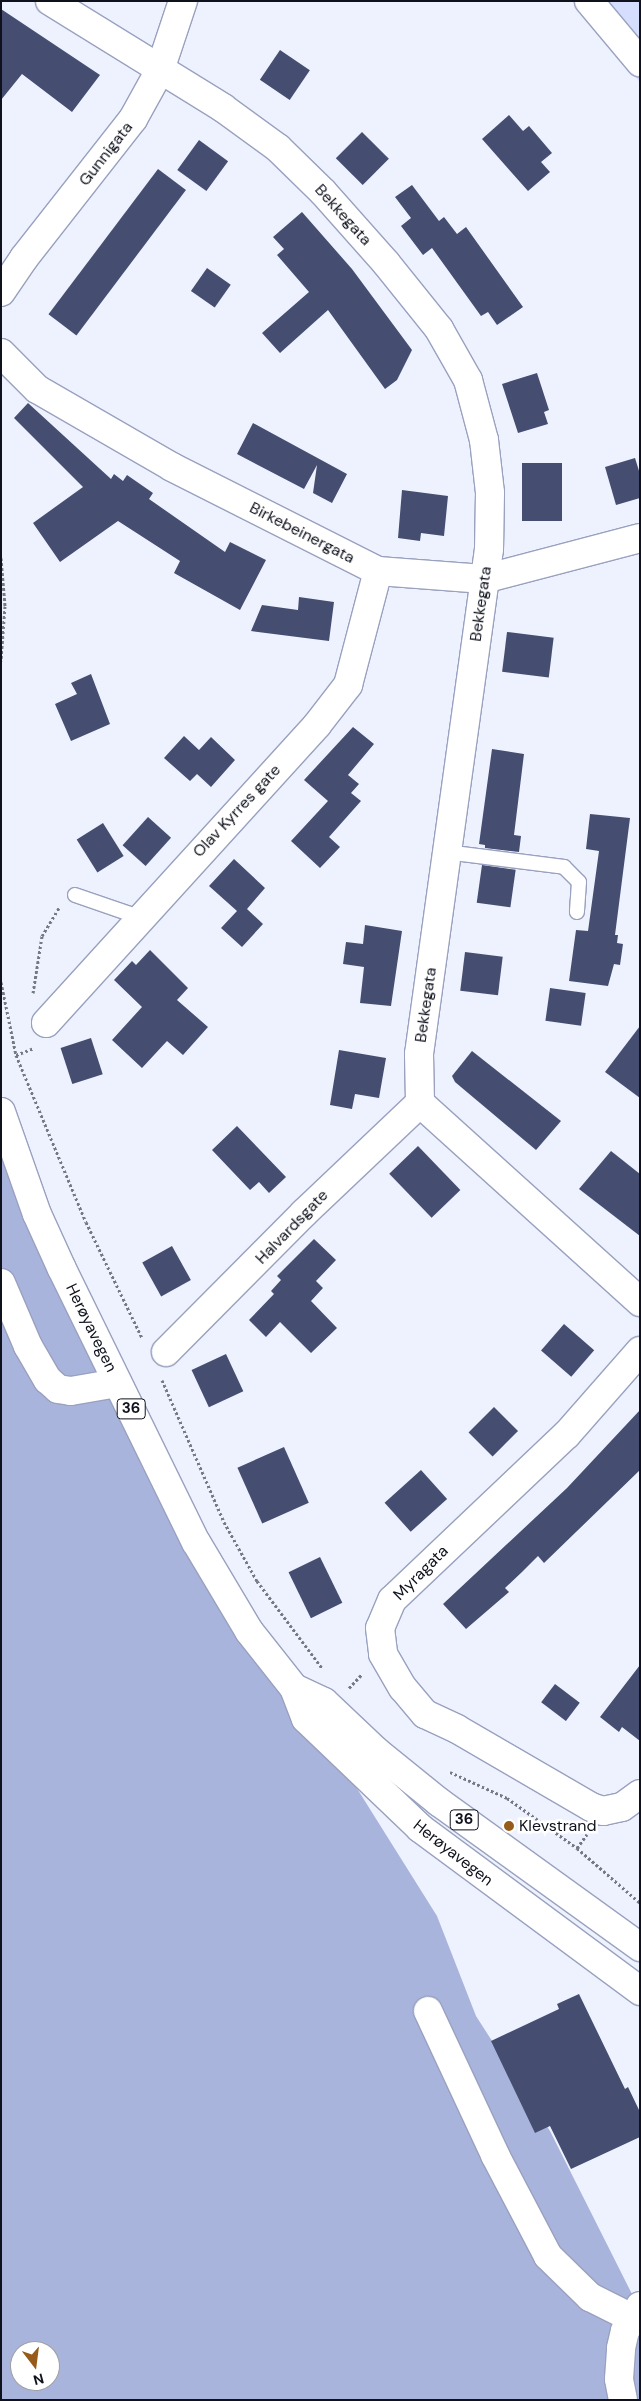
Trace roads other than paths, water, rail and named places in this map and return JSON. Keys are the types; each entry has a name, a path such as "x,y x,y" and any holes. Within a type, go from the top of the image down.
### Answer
{"main road":[{"name":"Bekkegata","path":"50,1 223,108 278,148 323,192 439,329 468,380 484,440 490,493 484,579 420,1054 420,1103"},
{"name":"Gunnigata","path":"1,292 24,258 133,119 160,70 183,1"},
{"path":"589,1 640,62"},
{"name":"Birkebeinergata","path":"1,353 37,388 172,467 378,571 484,579 640,538"},
{"name":"Olav Kyrres gate","path":"38,1021 139,917 317,725 348,685 378,571"},
{"path":"420,1103 640,1302"},
{"name":"Halvardsgate","path":"157,1358 310,1206 420,1103"},
{"name":"Herøyavegen","path":"1,1112 38,1214 117,1382 221,1588 266,1657 294,1688 306,1719 420,1828 640,1991"},
{"path":"1,1283 31,1352 48,1380 58,1389 71,1391 117,1382"},
{"name":"Myragata","path":"640,1351 567,1434 392,1600 380,1628 383,1654 403,1688 426,1714 603,1811 622,1807 640,1794"},
{"name":"Herøyavegen","path":"294,1688 324,1702 377,1752 439,1802 640,1946"},
{"path":"428,2011 495,2155 548,2256 590,2297 636,2312 619,2362 622,2400"}],"lane":[{"path":"446,852 564,867 579,882 577,912"},
{"path":"75,895 139,917"}],"place":[{"name":"Klevstrand","path":"509,1826"}]}
